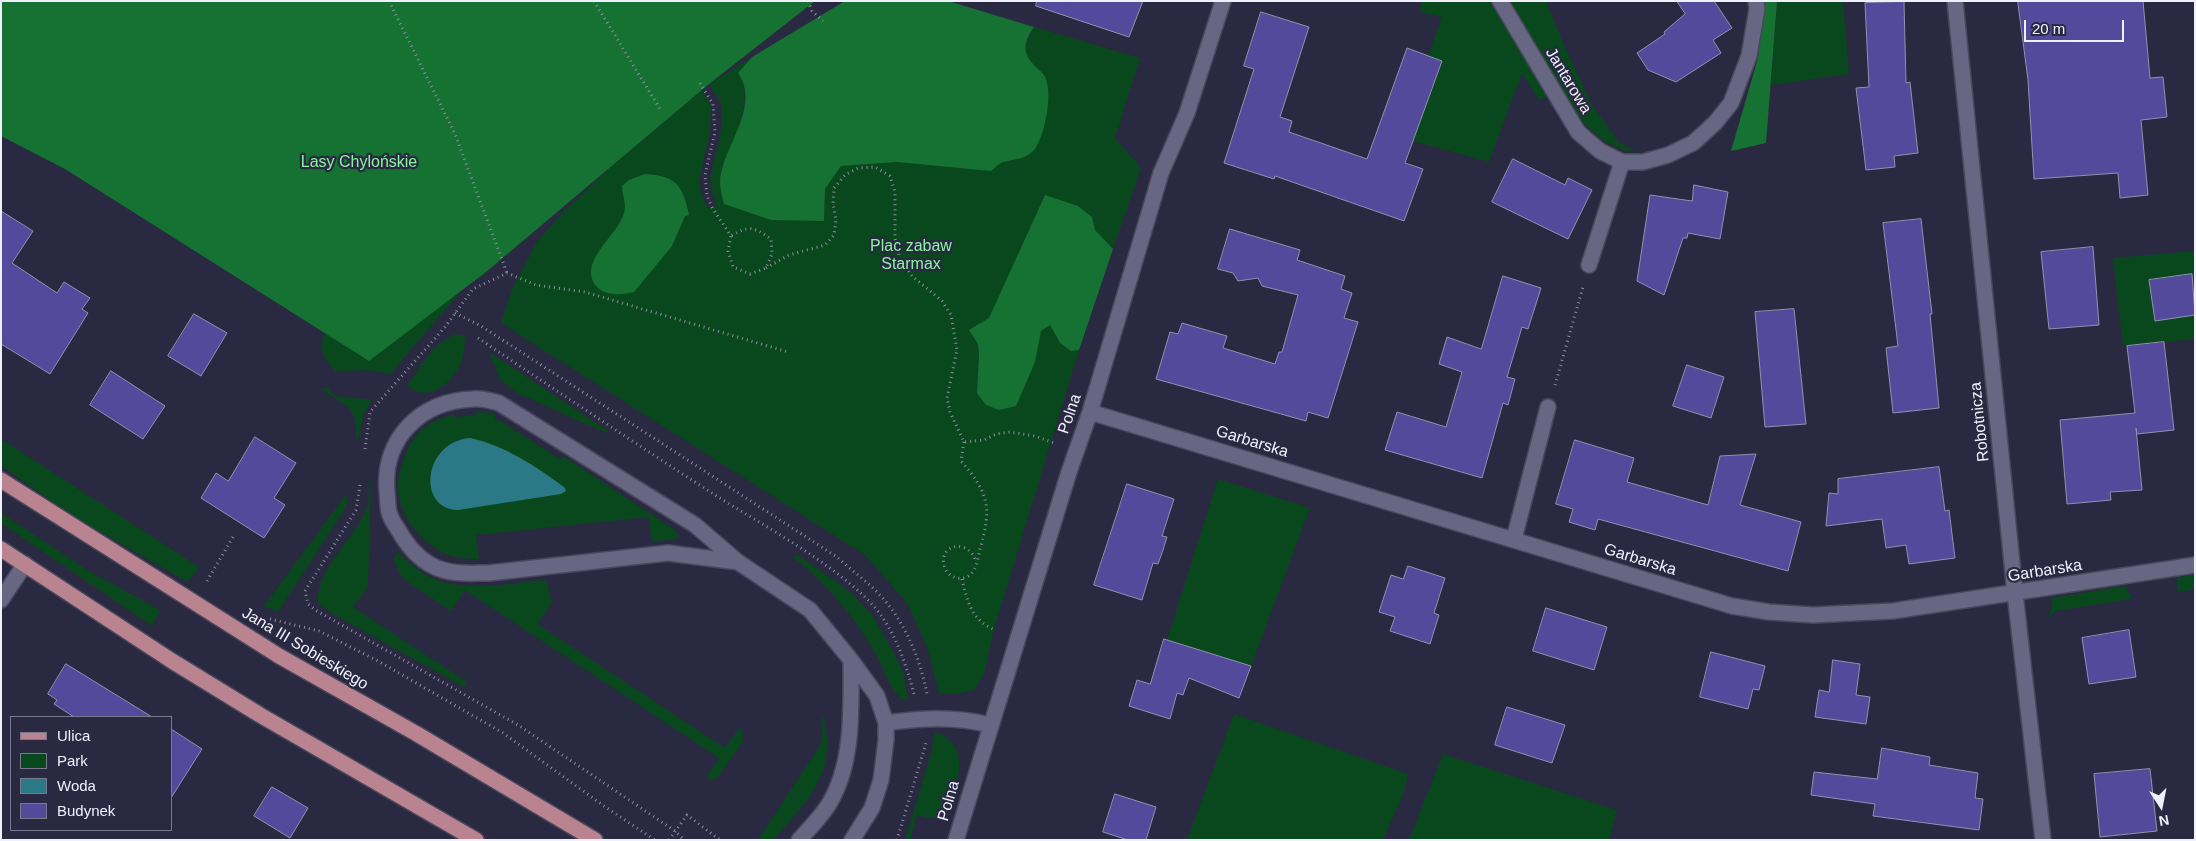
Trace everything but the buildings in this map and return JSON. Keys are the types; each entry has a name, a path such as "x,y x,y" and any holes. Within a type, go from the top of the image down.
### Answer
{"main road":[{"name":"Jana III Sobieskiego","path":"1,480 279,656 417,734 595,840"},
{"path":"1,549 172,662 476,840"}],"street":[{"name":"Polna","path":"956,840 1016,640 1090,412 1161,173 1187,113 1223,1"},
{"name":"Jantarowa","path":"1500,1 1578,132 1600,151 1622,162 1643,162 1668,155 1693,143 1715,124 1731,103 1749,56 1757,9 1756,1"},
{"name":"Robotnicza","path":"1955,1 2015,593 2043,840"},
{"path":"1589,265 1622,162"},
{"path":"738,562 668,553 489,573 460,573 433,566 408,546 389,514 386,475 388,460 403,432 429,410 459,400 476,398 500,403 695,525 738,562 810,610 851,660 877,696 886,723 881,780 872,808 852,840"},
{"path":"1514,540 1548,408"},
{"name":"Garbarska","path":"1090,412 1732,606 1769,612 1813,615 1893,611 2195,565"},
{"path":"1,600 25,564"},
{"path":"799,840 829,804 840,780 851,727 851,660"},
{"path":"886,723 948,718 990,724"}],"path":[{"path":"390,1 456,134 507,273 536,285 585,292 788,352"},
{"path":"594,1 660,109"},
{"path":"808,1 812,11 823,22"},
{"path":"700,83 713,104 715,132 705,175 707,196 713,209 731,236 728,251 733,267 750,274 790,255 825,245 834,235 836,220 833,204 834,188 844,175 858,168 875,167 890,176 895,192 895,239 900,259 912,276 942,301 951,315 957,350 947,398 950,412 964,442 961,461 975,478 985,497 988,515 976,562 970,576 962,579 954,578 947,572 943,564 944,556 950,549 958,546 967,548 974,554 976,562"},
{"path":"731,236 743,228 756,228 771,239 772,254 766,268"},
{"path":"1548,408 1589,265"},
{"path":"964,442 984,440 996,434 1010,432 1035,436 1056,444"},
{"path":"214,587 206,582 233,537"},
{"path":"962,579 967,602 975,616 988,628 1016,640"},
{"path":"262,615 319,631 378,661 503,732 604,806 655,840"},
{"path":"669,840 687,815 720,840"}],"green space":[{"name":"Lasy Chylońskie","path":"1,1 815,1 709,84 486,272 369,361 65,169 1,136"},
{"path":"845,1 948,1 1034,27 1028,36 1027,55 1044,75 1048,91 1045,123 1035,149 1025,157 1000,163 991,171 897,162 841,166 825,189 824,221 771,220 724,204 720,187 721,173 744,109 744,85 738,73 752,57"},
{"path":"1421,1 1494,1 1549,96 1539,100 1522,73 1489,162 1413,141 1442,62 1428,56 1442,17 1420,12"},
{"path":"1510,1 1546,1 1591,103 1619,143 1636,150 1626,151 1607,143 1589,129 1567,101"},
{"path":"1762,1 1777,1 1766,143 1731,151 1758,58"},
{"path":"1777,1 1843,1 1849,74 1771,85"},
{"name":"Plac zabaw Starmax","path":"1034,27 1140,58 1115,138 1141,168 1113,249 1095,230 1092,217 1045,195 978,344 977,393 1037,349 1041,331 1050,325 1060,343 1071,351 1079,350 994,629 984,673 974,690 957,694 939,693 928,649 907,603 865,555 501,323 511,292 536,243 563,212 610,168 702,90 711,105 710,132 699,182 702,196 708,208 717,206 712,193 710,179 721,131 721,103 709,84 752,57 738,73 743,84 745,96 744,109 721,170 824,221 825,189 841,166 897,162 1001,162 1015,160 1043,75 1031,63 1025,48"},
{"path":"645,174 664,177 676,184 684,196 689,215 685,216 672,246 634,292 620,294 605,292 597,287 592,278 592,268 595,259 624,213 625,206 622,186 629,180"},
{"path":"1045,195 1078,206 1092,217 1095,230 1113,249 1079,350 1071,351 1060,343 1050,325 1041,331 1035,362 1016,406 999,410 986,405 977,393 978,344 969,330 989,318"},
{"path":"2195,251 2195,339 2123,346 2113,258"},
{"path":"462,290 390,374 369,370 335,371 325,358 322,344 325,333 369,361"},
{"path":"456,334 465,336 465,346 462,360 447,383 431,392 423,393 415,391 407,385 434,349 440,343"},
{"path":"489,352 608,431 606,433 515,392 500,379"},
{"path":"328,388 334,396 372,400 364,413 357,444 355,418 349,408 321,389"},
{"path":"477,411 495,414 495,420 501,421 561,460 563,456 675,530 678,536 676,539 652,542 649,517 476,535 479,559 456,557 438,550 419,535 405,515 398,492 400,472 409,446 422,429 433,422 453,414 454,417 476,415"},
{"path":"1,439 199,567 188,582 69,512 1,465"},
{"path":"371,476 368,587 353,607 467,682 464,687 333,614 318,603 318,592 327,570 364,513"},
{"path":"1218,479 1310,508 1251,666 1167,640"},
{"path":"348,492 346,507 278,612 264,606"},
{"path":"1,513 92,573 160,610 152,626 1,523"},
{"path":"398,552 410,564 432,578 463,586 544,580 547,582 552,603 537,624 725,748 740,727 743,735 742,743 718,777 710,780 706,778 719,758 465,590 451,611 405,580 398,571 394,558"},
{"path":"796,554 848,590 873,616 904,674 908,701 893,689 878,658 851,617 829,590 793,558"},
{"path":"2195,575 2195,589 2177,592 2177,577"},
{"path":"2125,586 2132,599 2055,611 2048,620 2052,605 2051,598"},
{"path":"822,714 827,752 824,768 817,783 809,798 773,840 758,840 819,747 822,740"},
{"path":"1234,714 1408,774 1404,792 1383,840 1187,840"},
{"path":"934,733 943,735 955,746 959,765 956,786 944,815 931,818 917,815 910,840 905,840 932,750"},
{"path":"1443,754 1617,810 1609,840 1409,840"}],"water":[{"path":"470,438 508,451 554,480 565,488 566,491 561,494 458,510 445,507 436,499 431,488 434,463 442,451 454,442"}]}
